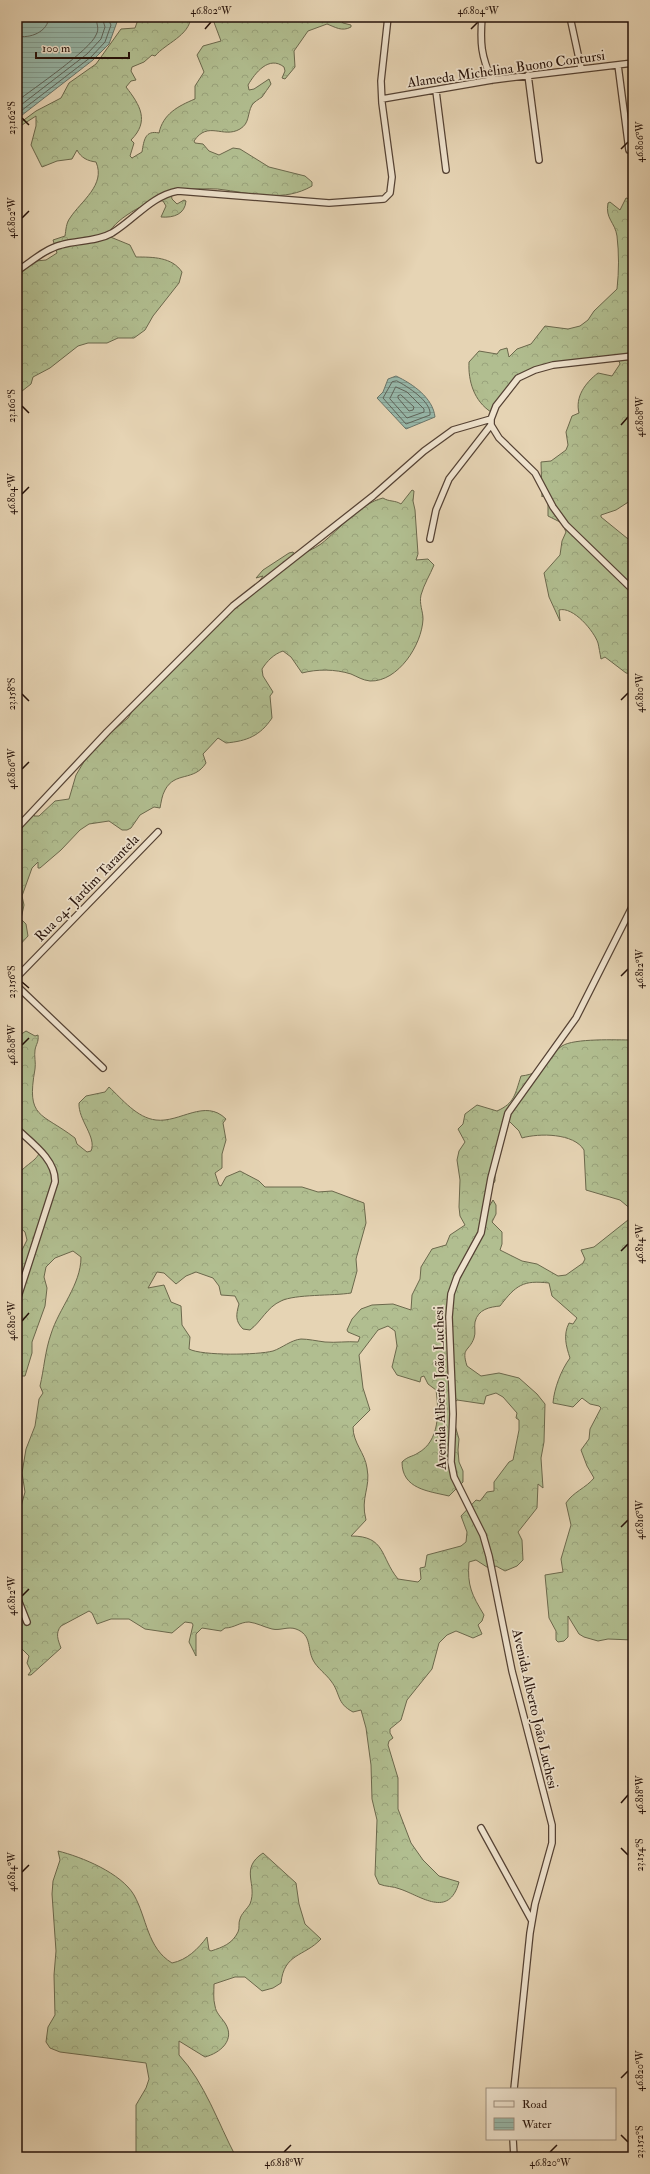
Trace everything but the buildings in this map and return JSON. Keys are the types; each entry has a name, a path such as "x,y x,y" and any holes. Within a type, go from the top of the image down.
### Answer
{"street":[{"path":"17,271 52,248 62,244 91,240 111,233 167,193 178,191 193,192 329,204 384,199 390,193 392,177 381,81 388,17"},
{"path":"482,17 480,40 483,60 492,80"},
{"path":"570,17 582,68"},
{"name":"Alameda Michelina Buono Contursi","path":"382,99 436,91 492,80 633,62"},
{"path":"618,65 629,150"},
{"path":"528,75 539,160"},
{"path":"436,91 446,170"},
{"path":"430,540 436,510 450,479 491,422 496,406 518,378 535,370 553,365 633,356"},
{"path":"491,422 499,438 535,473 553,507 566,525 633,590"},
{"path":"17,828 143,696 233,606 374,496 424,451 452,430 491,422"},
{"name":"Rua 04- Jardim Tarantela","path":"17,977 158,832"},
{"name":"Avenida Alberto João Luchesi","path":"514,2088 532,1921 552,1843 552,1825 512,1671 489,1556 483,1535 454,1477 451,1462 453,1414 449,1317 451,1294 457,1277 481,1233 491,1178 508,1113 576,1018 633,905"},
{"path":"17,986 103,1068"},
{"path":"17,1129 47,1159 56,1173 55,1182 17,1300"},
{"path":"17,1597 27,1622"},
{"path":"481,1828 532,1921"},
{"path":"513,2140 514,2157"}],"green space":[{"path":"139,17 191,17 189,24 182,34 155,56 152,55 144,62 132,67 131,71 136,80 131,81 126,87 139,107 141,120 137,133 131,140 134,143 130,156 132,158 142,152 146,137 148,135 154,132 159,133 164,121 172,112 195,99 195,86 204,72 197,55 203,46 221,41 212,17 339,17 343,23 351,25 351,27 342,29 327,24 308,31 294,51 295,67 285,79 282,78 285,71 284,67 273,63 263,67 251,80 248,85 249,90 254,89 269,79 271,84 262,97 250,108 247,121 243,127 234,132 205,132 199,135 194,141 195,143 203,144 209,151 219,155 233,148 240,149 269,167 305,176 312,182 312,186 291,194 269,196 217,189 179,189 171,193 172,199 177,204 184,200 186,201 184,209 174,216 161,217 166,206 163,201 149,203 131,212 110,230 108,236 130,245 136,257 162,259 173,263 182,272 179,283 153,316 145,330 134,338 118,338 107,343 88,343 78,346 50,368 33,377 31,384 17,395 17,282 22,272 36,261 46,260 57,253 53,240 65,236 66,227 69,220 95,185 98,178 98,170 96,162 85,159 77,150 72,159 57,161 42,167 31,145 36,126 36,116 22,125 17,125 36,111 61,98 69,83 96,64 121,29 135,28"},
{"path":"626,198 633,200 633,499 616,510 601,515 601,517 633,543 633,674 626,673 605,657 601,659 596,638 582,620 570,612 559,610 560,621 549,597 544,573 560,555 562,541 566,532 562,523 548,516 548,502 545,493 542,497 541,462 551,461 566,450 568,445 566,432 572,416 579,413 578,401 582,391 589,381 598,373 612,376 620,364 619,361 561,363 519,378 491,412 476,396 471,383 469,369 469,362 479,351 497,354 500,350 507,348 509,357 517,349 531,344 545,326 568,329 580,326 588,320 594,311 617,289 617,236 607,208 608,203 610,202 620,210"},
{"path":"412,490 414,491 413,501 418,554 416,560 428,559 434,565 421,595 420,601 423,619 422,629 407,660 399,669 390,675 380,680 370,681 345,672 332,670 302,673 291,657 283,651 274,656 262,669 263,676 273,692 270,696 272,718 263,729 247,739 240,741 226,743 218,738 203,754 206,763 201,769 196,773 174,780 169,784 163,794 160,808 154,807 140,815 131,828 122,830 109,821 89,824 80,830 61,850 40,868 38,868 38,862 32,868 22,896 24,905 21,919 26,924 28,936 17,948 17,833 26,816 35,809 34,816 39,816 55,801 69,799 76,775 85,760 103,739 128,718 139,700 261,579 263,576 256,578 263,570 289,553 293,552 296,556 318,546 358,511 374,501 383,498 401,504"},
{"path":"26,1031 35,1036 38,1035 35,1048 33,1085 35,1106 45,1118 75,1138 77,1144 87,1152 91,1151 92,1140 81,1116 79,1103 86,1096 105,1092 109,1087 136,1112 142,1116 156,1120 165,1120 201,1111 218,1113 226,1119 223,1123 226,1140 222,1154 222,1168 215,1173 219,1185 221,1186 226,1177 240,1171 259,1181 265,1187 302,1187 318,1192 332,1191 364,1203 366,1223 356,1259 357,1271 351,1293 295,1297 281,1301 272,1307 250,1330 243,1329 237,1320 239,1304 235,1296 221,1295 219,1286 213,1278 196,1272 186,1276 176,1284 164,1273 157,1272 148,1288 164,1285 171,1302 181,1306 182,1325 190,1337 189,1349 217,1354 273,1351 301,1339 329,1342 358,1342 360,1337 348,1332 347,1330 352,1319 361,1309 372,1305 393,1304 411,1310 412,1295 420,1279 421,1267 432,1249 446,1245 450,1235 465,1225 460,1216 460,1180 457,1160 459,1151 465,1142 458,1129 463,1124 465,1114 477,1105 497,1111 508,1105 516,1093 521,1076 536,1072 556,1051 568,1043 633,1040 633,1211 620,1200 586,1190 584,1150 579,1144 564,1137 556,1136 537,1135 522,1138 519,1131 506,1118 503,1119 504,1131 495,1164 495,1181 486,1196 487,1210 493,1200 496,1205 496,1214 492,1222 502,1232 502,1244 500,1250 522,1261 537,1264 558,1276 566,1275 583,1263 585,1259 581,1250 594,1247 633,1216 633,1640 608,1639 598,1641 584,1637 579,1634 568,1616 568,1637 564,1641 558,1642 556,1640 556,1631 549,1618 545,1575 563,1572 561,1559 571,1525 566,1503 572,1496 594,1478 587,1466 581,1450 589,1439 590,1429 601,1408 590,1404 582,1398 573,1407 553,1403 558,1380 570,1358 566,1340 567,1327 569,1323 573,1324 577,1318 552,1296 549,1283 526,1283 511,1293 500,1306 488,1308 479,1314 475,1322 474,1338 465,1352 467,1366 481,1376 499,1373 519,1378 537,1394 545,1404 544,1442 541,1458 543,1488 538,1484 537,1508 518,1532 522,1540 523,1560 517,1566 505,1571 496,1566 490,1569 476,1560 469,1562 471,1590 484,1615 482,1621 478,1625 482,1634 473,1638 456,1631 447,1635 439,1643 432,1669 407,1700 401,1720 390,1729 390,1733 393,1738 389,1741 388,1745 398,1778 398,1809 411,1843 423,1860 439,1876 459,1882 449,1900 434,1902 425,1900 397,1888 379,1884 375,1875 377,1820 372,1799 371,1765 366,1728 361,1710 353,1712 341,1702 331,1681 313,1660 307,1638 296,1629 272,1629 249,1622 225,1628 221,1631 202,1628 196,1634 196,1656 189,1642 193,1625 192,1623 185,1622 172,1633 145,1629 129,1619 111,1619 97,1624 92,1613 89,1611 61,1626 58,1631 58,1639 61,1648 31,1675 28,1675 31,1671 27,1663 29,1656 17,1644 17,1521 25,1492 22,1473 26,1449 35,1426 39,1399 43,1393 40,1386 49,1340 55,1324 74,1287 80,1267 81,1257 73,1251 55,1258 46,1267 44,1277 47,1288 45,1306 32,1342 32,1353 25,1376 19,1376 17,1388 17,1316 22,1293 17,1274 17,1254 20,1254 27,1240 25,1232 17,1225 19,1197 18,1178 20,1172 39,1154 39,1148 35,1141 26,1133 17,1134 17,1037","holes":["388,1326 395,1331 397,1346 392,1367 397,1375 420,1382 421,1377 424,1376 428,1384 436,1390 438,1407 436,1425 431,1441 425,1448 402,1462 403,1471 406,1478 411,1483 425,1490 449,1496 463,1482 463,1471 459,1462 459,1439 450,1408 457,1400 484,1404 486,1396 496,1393 503,1397 517,1413 516,1418 519,1420 519,1430 513,1460 509,1462 494,1482 494,1491 487,1492 480,1501 476,1500 461,1516 467,1532 466,1542 461,1546 427,1555 425,1567 420,1568 421,1579 418,1582 398,1579 377,1544 362,1537 351,1536 366,1520 364,1505 368,1481 366,1463 355,1438 353,1427 370,1410 363,1388 359,1355 378,1330"]},
{"path":"58,1851 78,1857 100,1867 111,1873 128,1887 138,1904 152,1941 164,1957 172,1963 183,1959 192,1953 207,1937 209,1950 211,1951 230,1942 236,1936 239,1930 239,1922 241,1917 250,1904 252,1897 250,1871 256,1859 263,1853 296,1883 299,1904 305,1924 321,1939 315,1945 290,1961 283,1973 281,1983 273,1988 262,1991 245,1977 235,1977 214,1984 214,2003 218,2013 228,2029 229,2035 225,2045 221,2049 205,2057 179,2041 179,2055 204,2091 236,2157 136,2157 136,2105 146,2088 149,2079 146,2063 60,2052 50,2048 46,2042 48,2027 55,2015 54,1975 56,1951 52,1894 53,1881 60,1860"}],"water":[{"path":"40,17 108,17 117,22 109,44 93,60 17,119 17,20 23,22"},
{"path":"396,376 421,392 430,404 435,417 406,429 377,398 383,392 388,379"}]}
